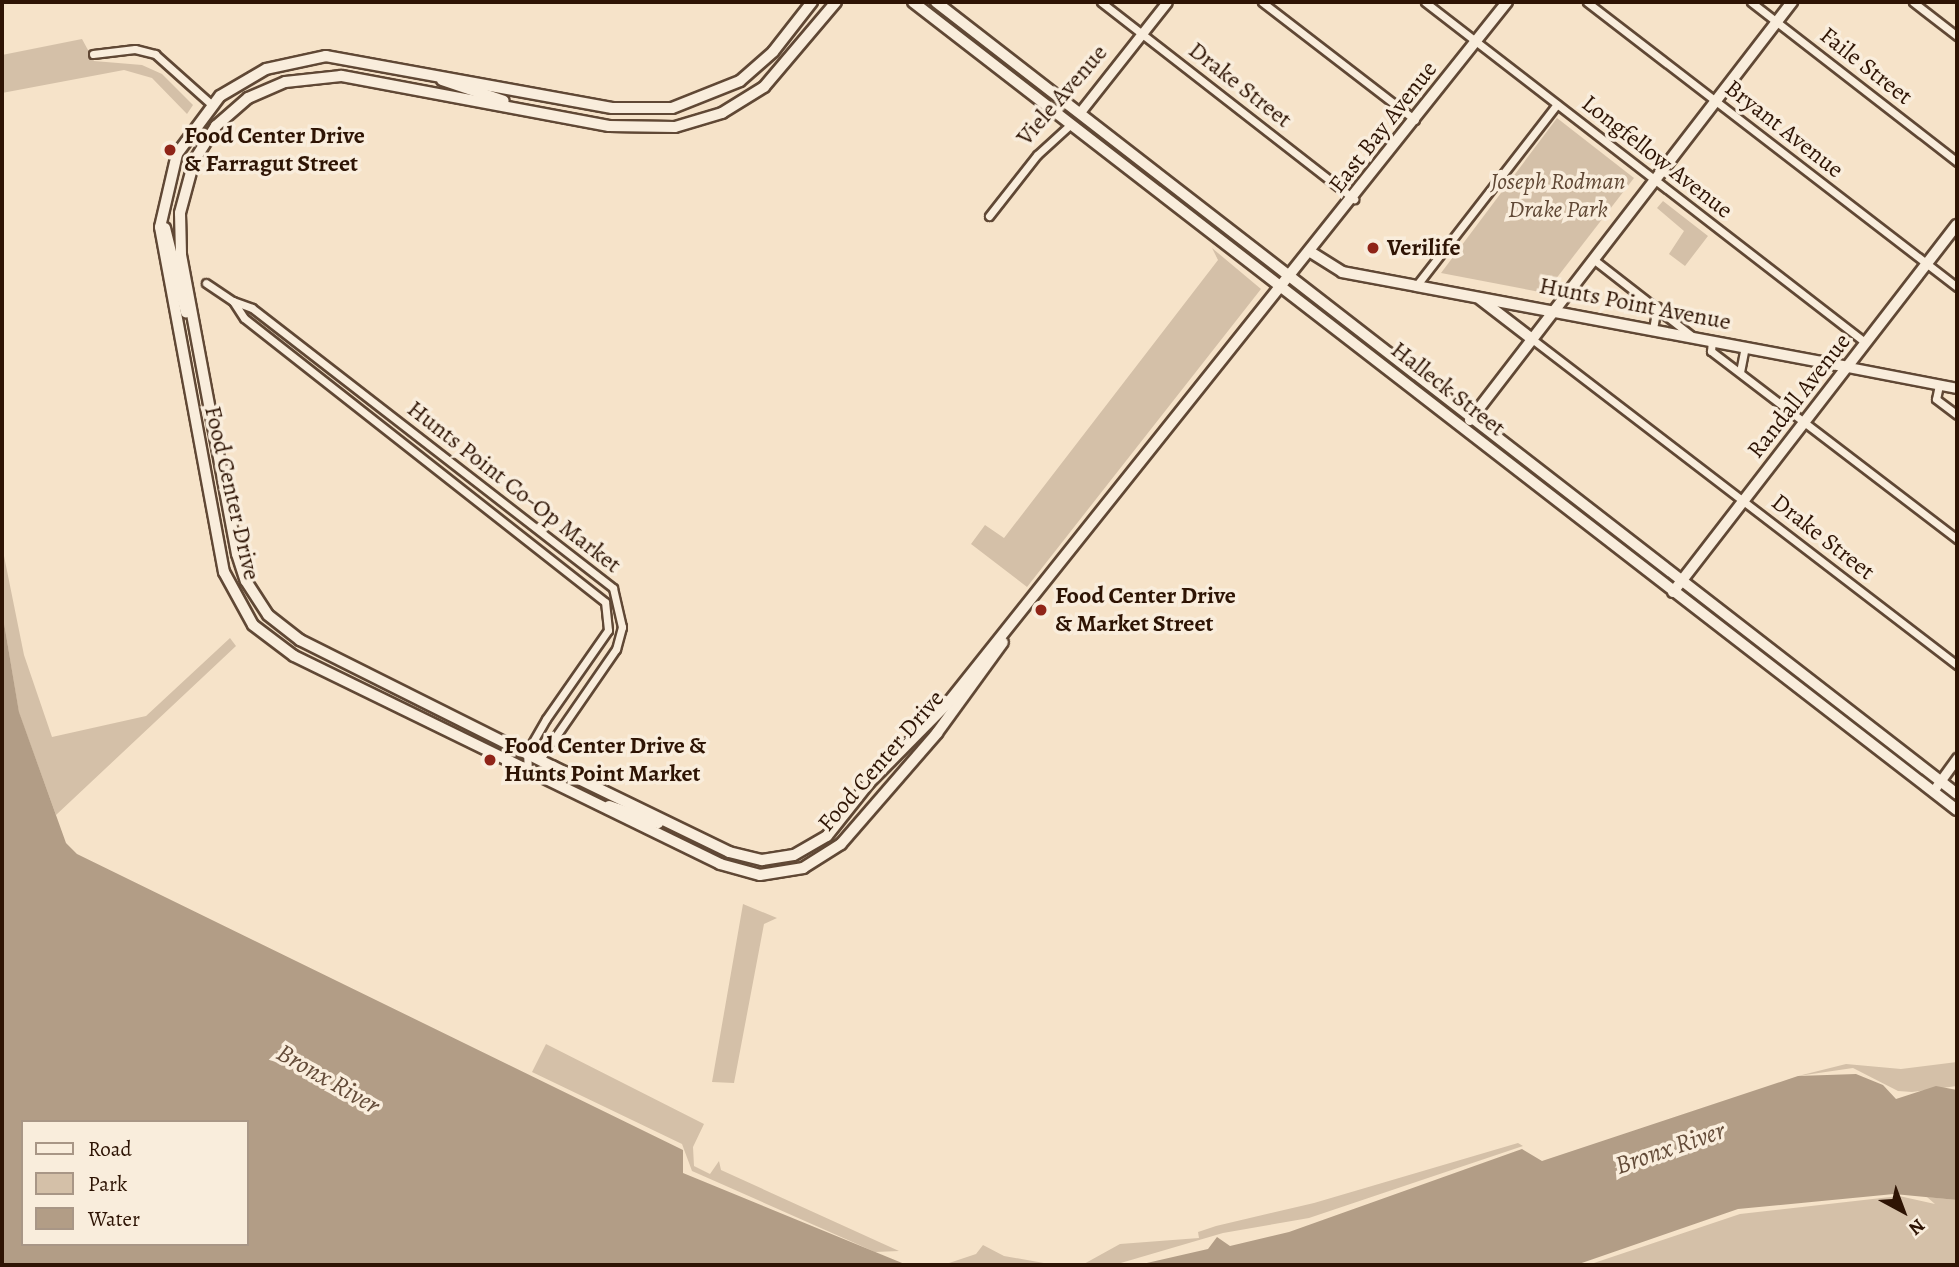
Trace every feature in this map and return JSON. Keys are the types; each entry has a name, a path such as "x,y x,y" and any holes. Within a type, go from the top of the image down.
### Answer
{"main road":[{"name":"Food Center Drive","path":"812,2 752,72 714,96 672,108 627,110 343,57 296,60 251,75 212,104 177,154 161,212 162,250 221,562 236,601 259,630 294,656 739,872 774,875 810,865 841,844 932,739 1013,625 1287,275"},
{"name":"Food Center Drive","path":"836,2 770,81 707,119 641,130 341,76 299,78 248,98 208,137 181,200 180,248 239,561 264,609 300,640 686,831 754,859 783,858 812,847 1013,625"},
{"name":"Halleck Street","path":"913,2 1957,810"},
{"name":"Halleck Street","path":"936,2 1957,794"},
{"name":"East Bay Avenue","path":"1287,275 1354,199 1507,2"},
{"path":"1464,427 1792,2"},
{"path":"419,70 534,112"},
{"name":"Viele Avenue","path":"1071,124 1080,113"},
{"path":"161,212 197,345"},
{"name":"Randall Avenue","path":"1674,592 1957,225"},
{"name":"Hunts Point Avenue","path":"1309,251 1342,272 1480,299 1555,309 1848,367"},
{"path":"1480,299 1532,339"},
{"path":"595,803 686,831"}],"street":[{"name":"Drake Street","path":"1101,2 1354,199"},
{"name":"Viele Avenue","path":"1080,113 1167,2"},
{"path":"1262,2 1415,120"},
{"name":"Longfellow Avenue","path":"1425,2 1866,343"},
{"name":"Bryant Avenue","path":"1587,2 1957,288"},
{"name":"Faile Street","path":"1751,2 1957,162"},
{"path":"1913,2 1957,36"},
{"path":"93,54 135,49 155,54 212,104"},
{"path":"1416,286 1557,104"},
{"name":"Viele Avenue","path":"989,216 1037,155 1071,124"},
{"path":"1593,259 1657,306 1692,336"},
{"name":"Hunts Point Co-Op Market","path":"206,283 233,301 252,307 613,588 622,628 616,649 540,759"},
{"name":"Hunts Point Co-Op Market","path":"233,301 244,318 605,603 608,630 527,752"},
{"path":"1653,329 1657,306"},
{"name":"Drake Street","path":"1532,339 1957,665"},
{"path":"1712,340 1711,351 1957,539"},
{"path":"1740,372 1745,347"},
{"name":"Hunts Point Avenue","path":"1848,367 1957,388"},
{"path":"1939,385 1936,398 1957,415"},
{"path":"527,752 528,771"},
{"path":"1933,791 1957,758"}],"green space":[{"path":"82,39 94,61 142,65 162,74 193,105 187,114 152,78 124,70 2,93 2,55"},
{"name":"Joseph Rodman Drake Park","path":"1557,118 1634,178 1545,293 1441,273"},
{"path":"1663,201 1708,236 1685,266 1669,254 1684,231 1657,208"},
{"path":"1212,248 1261,289 1027,587 971,544 985,525 1004,538 1218,260"},
{"path":"2,546 24,655 52,737 146,716 230,638 236,646 56,815 19,713 2,611"},
{"path":"743,904 777,918 764,924 734,1083 712,1082"},
{"path":"546,1044 704,1124 693,1147 694,1166 710,1174 719,1161 721,1170 899,1251 875,1252 692,1171 682,1144 532,1072"},
{"path":"1957,1062 1957,1086 1912,1092 1898,1091 1853,1068 1798,1076 1846,1064 1901,1069"},
{"path":"1518,1143 1523,1146 1309,1218 1223,1233 1114,1265 1082,1265 1120,1244 1199,1238 1198,1232 1216,1226 1314,1203"},
{"path":"1899,1196 1935,1204 1927,1197 1957,1200 1957,1265 1588,1265 1740,1214"},
{"path":"983,1245 1004,1256 1055,1265 943,1265 976,1254"}],"water":[{"name":"Bronx River","path":"2,611 19,712 66,843 77,854 683,1150 683,1173 907,1265 2,1265"},
{"name":"Bronx River","path":"1856,1074 1883,1085 1896,1099 1936,1086 1957,1090 1957,1200 1894,1194 1738,1209 1576,1265 1138,1265 1208,1249 1217,1237 1230,1246 1289,1232 1522,1149 1542,1161 1798,1076"}],"place":[{"name":"Food Center Drive & Farragut Street","path":"170,150"},
{"name":"Verilife","path":"1373,248"},
{"name":"Food Center Drive & Market Street","path":"1041,610"},
{"name":"Food Center Drive & Hunts Point Market","path":"490,760"}]}
